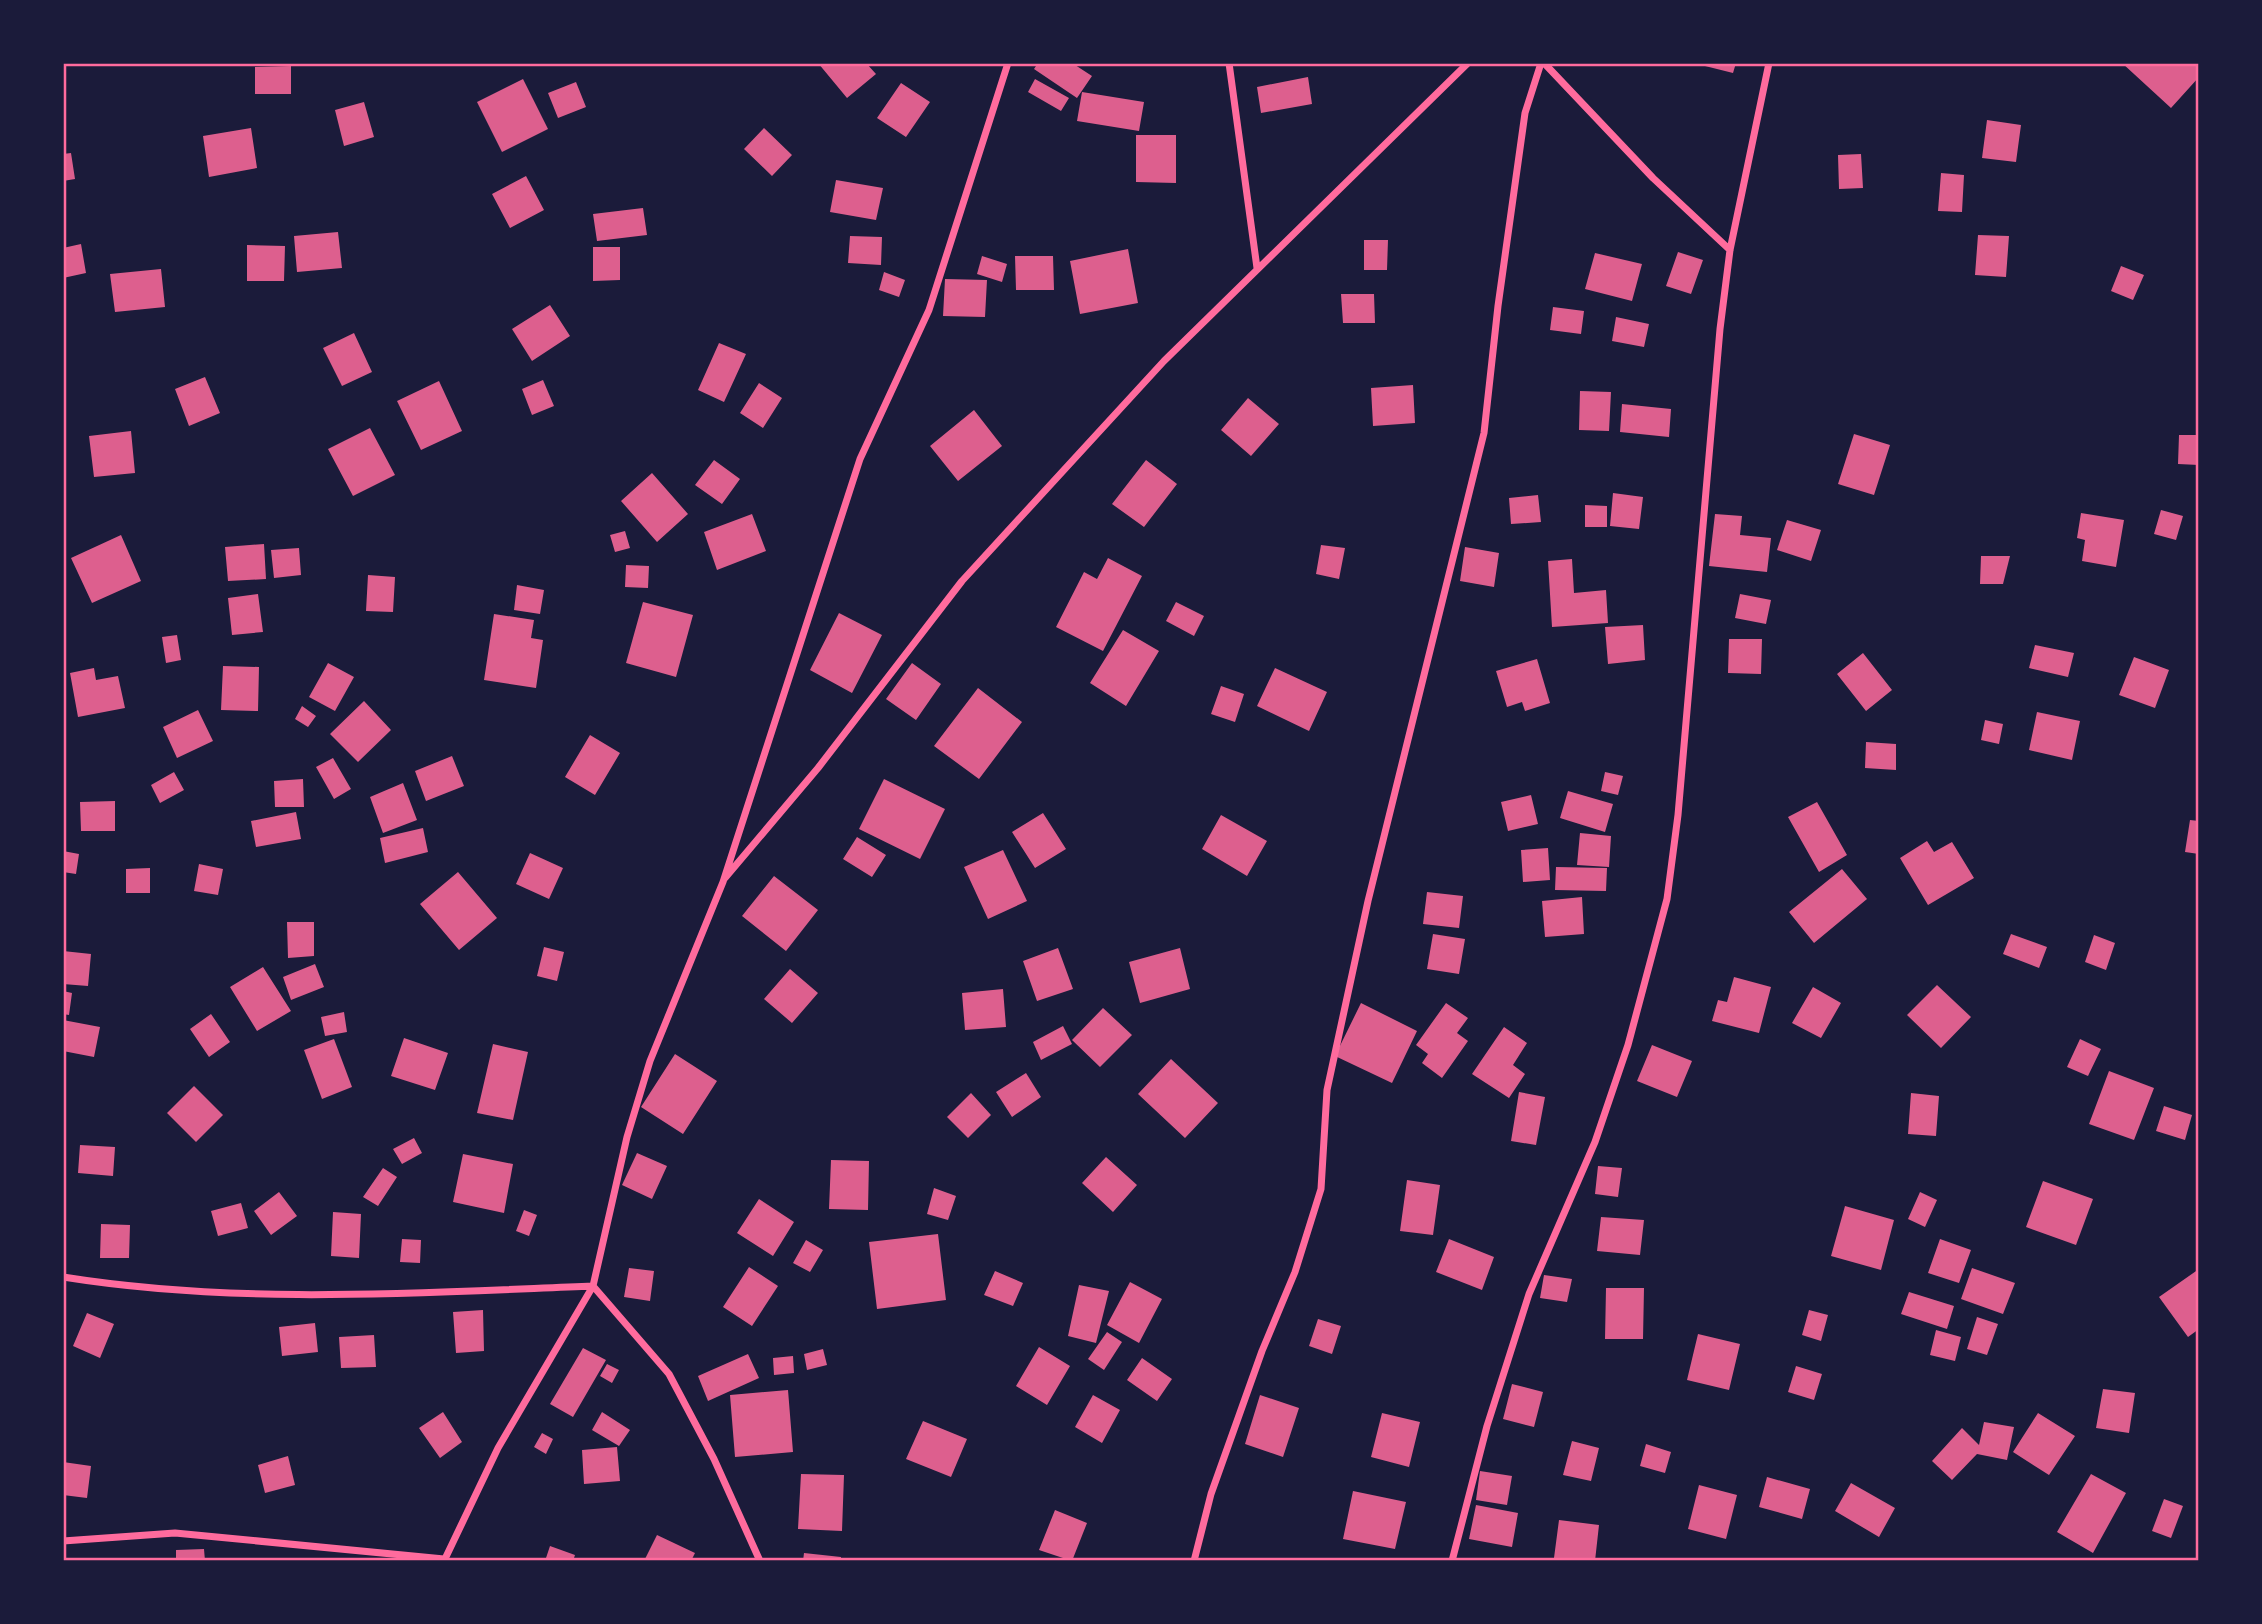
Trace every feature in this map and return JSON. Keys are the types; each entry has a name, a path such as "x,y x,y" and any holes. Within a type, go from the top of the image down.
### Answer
{"street":[{"path":"63,1541 175,1533 444,1560 498,1448 593,1286 627,1137 650,1061 723,882 860,459 929,310 1008,63"},
{"path":"1228,63 1257,268"},
{"path":"723,882 818,768 962,581 1164,361 1468,63"},
{"path":"1194,1561 1211,1494 1262,1351 1295,1272 1321,1189 1327,1090 1368,901 1484,433 1497,306 1525,113 1542,63 1653,178 1730,250"},
{"path":"1452,1561 1487,1426 1529,1294 1595,1142 1628,1045 1667,899 1678,815 1711,412 1730,250 1769,63"},
{"path":"63,1277 139,1289 339,1297 593,1286"},
{"path":"593,1286 669,1374 714,1459 760,1561"}],"building":[{"path":"818,63 866,63 876,74 847,98"},
{"path":"1038,63 1072,63 1092,76 1077,98 1034,69"},
{"path":"1705,63 1736,63 1733,73 1705,66"},
{"path":"2122,63 2199,63 2199,77 2171,108"},
{"path":"291,66 291,94 255,94 255,67"},
{"path":"1308,77 1312,104 1261,113 1257,87"},
{"path":"523,79 548,129 502,152 477,102"},
{"path":"1035,79 1069,98 1061,111 1028,92"},
{"path":"576,82 586,107 558,118 548,93"},
{"path":"901,83 930,102 906,137 877,118"},
{"path":"1082,92 1144,102 1139,131 1077,121"},
{"path":"364,102 374,137 344,146 335,110"},
{"path":"1987,120 2021,125 2016,162 1982,158"},
{"path":"251,128 257,168 209,177 203,136"},
{"path":"764,128 792,155 772,176 744,149"},
{"path":"1136,135 1176,135 1176,183 1136,182"},
{"path":"71,153 75,179 63,181 63,154"},
{"path":"1861,154 1863,188 1839,189 1838,155"},
{"path":"1941,173 1964,175 1962,212 1938,211"},
{"path":"526,176 544,210 510,228 492,194"},
{"path":"836,180 883,188 876,220 830,212"},
{"path":"643,208 647,235 597,241 593,214"},
{"path":"338,232 342,268 297,272 294,236"},
{"path":"1978,235 2009,236 2006,277 1975,275"},
{"path":"850,236 882,237 881,265 848,263"},
{"path":"1364,240 1388,240 1387,270 1364,270"},
{"path":"81,244 86,273 63,278 63,248"},
{"path":"247,245 285,246 284,281 247,281"},
{"path":"593,247 620,247 620,280 593,281"},
{"path":"1128,249 1138,303 1080,314 1070,261"},
{"path":"1678,252 1703,260 1691,294 1666,286"},
{"path":"1595,253 1642,264 1632,301 1585,289"},
{"path":"982,256 1007,264 1002,282 977,274"},
{"path":"1015,256 1053,256 1054,290 1016,290"},
{"path":"2121,266 2144,275 2133,300 2111,291"},
{"path":"161,269 165,307 115,312 110,274"},
{"path":"884,272 905,280 899,297 879,290"},
{"path":"945,279 987,280 985,317 943,316"},
{"path":"1341,294 1374,294 1375,323 1343,323"},
{"path":"550,305 570,336 532,361 512,329"},
{"path":"1553,307 1584,311 1581,334 1550,330"},
{"path":"1616,317 1649,324 1644,347 1612,341"},
{"path":"354,333 372,372 342,386 323,348"},
{"path":"719,343 746,354 724,402 698,390"},
{"path":"205,377 220,413 189,426 175,389"},
{"path":"543,380 554,406 532,415 522,389"},
{"path":"439,381 462,431 421,450 397,401"},
{"path":"759,383 782,398 763,428 740,413"},
{"path":"1413,385 1415,423 1373,426 1371,388"},
{"path":"1580,391 1611,392 1609,431 1579,430"},
{"path":"1248,398 1279,424 1251,456 1221,430"},
{"path":"1622,404 1671,409 1669,437 1620,432"},
{"path":"974,410 1002,446 958,481 930,446"},
{"path":"370,428 395,475 353,496 328,449"},
{"path":"131,431 135,473 94,477 89,436"},
{"path":"1854,434 1890,445 1874,495 1838,484"},
{"path":"2179,435 2199,435 2199,465 2178,464"},
{"path":"714,460 740,479 722,504 695,485"},
{"path":"1146,460 1177,484 1144,527 1112,504"},
{"path":"652,473 688,514 657,542 621,501"},
{"path":"1613,493 1643,497 1639,529 1610,526"},
{"path":"1538,495 1541,522 1511,524 1509,498"},
{"path":"1585,505 1607,506 1607,527 1585,527"},
{"path":"2161,510 2183,516 2176,540 2154,534"},
{"path":"2081,513 2124,520 2116,567 2082,561 2085,540 2077,538"},
{"path":"752,514 766,551 717,570 704,532"},
{"path":"1715,514 1742,516 1740,535 1771,538 1767,572 1709,566"},
{"path":"1787,520 1821,530 1811,561 1777,550"},
{"path":"625,531 630,548 615,552 610,535"},
{"path":"121,535 141,581 92,603 71,558"},
{"path":"264,544 266,579 228,581 225,547"},
{"path":"1321,545 1345,548 1339,579 1316,574"},
{"path":"1465,547 1499,553 1494,587 1460,581"},
{"path":"299,548 301,575 274,578 271,550"},
{"path":"1981,556 2010,556 2003,584 1980,584"},
{"path":"1108,558 1142,576 1103,651 1056,627 1084,572 1097,579"},
{"path":"1572,559 1574,593 1606,590 1608,623 1552,627 1548,561"},
{"path":"626,565 649,566 648,588 625,587"},
{"path":"368,575 395,577 393,612 366,611"},
{"path":"517,585 544,590 540,614 514,610"},
{"path":"258,594 263,632 232,635 228,598"},
{"path":"1740,594 1771,600 1766,624 1735,618"},
{"path":"643,602 693,615 676,677 626,663"},
{"path":"1176,602 1204,616 1194,636 1166,621"},
{"path":"839,613 882,635 852,693 810,670"},
{"path":"494,614 534,620 531,638 543,640 536,688 484,680"},
{"path":"1643,625 1645,660 1608,664 1605,627"},
{"path":"1123,630 1159,651 1126,706 1090,683"},
{"path":"177,635 181,660 166,663 162,637"},
{"path":"1729,639 1762,639 1761,674 1728,673"},
{"path":"2035,645 2074,653 2068,677 2029,668"},
{"path":"1863,653 1892,690 1866,711 1837,674"},
{"path":"2134,657 2169,670 2155,708 2119,695"},
{"path":"1537,659 1550,703 1525,711 1522,702 1507,707 1496,671"},
{"path":"328,663 354,677 335,711 309,697"},
{"path":"912,663 941,684 916,720 886,699"},
{"path":"223,666 259,667 258,711 221,710"},
{"path":"94,668 96,680 118,676 125,708 78,717 70,673"},
{"path":"1275,668 1327,692 1309,731 1257,706"},
{"path":"1221,686 1244,694 1235,722 1211,714"},
{"path":"978,688 1022,722 979,779 934,746"},
{"path":"364,701 391,730 358,762 330,734"},
{"path":"302,706 316,716 308,727 295,719"},
{"path":"198,710 213,741 177,758 163,727"},
{"path":"2037,712 2080,721 2072,760 2029,750"},
{"path":"1985,720 2003,724 1999,744 1981,740"},
{"path":"590,735 620,753 595,795 565,777"},
{"path":"1866,742 1896,744 1896,770 1865,768"},
{"path":"452,756 464,786 426,801 415,771"},
{"path":"333,758 351,789 334,799 316,767"},
{"path":"174,772 184,790 160,803 151,785"},
{"path":"1605,772 1623,776 1618,795 1601,791"},
{"path":"303,779 304,807 275,807 274,781"},
{"path":"884,779 945,809 920,859 859,829"},
{"path":"403,783 417,820 383,833 370,797"},
{"path":"1568,791 1613,804 1605,832 1560,818"},
{"path":"1531,795 1538,824 1508,831 1501,802"},
{"path":"115,801 115,831 81,831 80,802"},
{"path":"1817,802 1847,855 1819,872 1788,817"},
{"path":"296,812 301,839 256,847 251,821"},
{"path":"1043,813 1066,849 1035,868 1012,832"},
{"path":"1221,815 1267,841 1247,876 1202,849"},
{"path":"2190,820 2199,821 2199,854 2185,852"},
{"path":"423,828 428,852 385,863 380,838"},
{"path":"1580,833 1611,836 1609,867 1577,865"},
{"path":"857,837 886,855 872,877 843,859"},
{"path":"1927,841 1934,852 1952,842 1974,878 1928,905 1900,858"},
{"path":"1548,848 1550,880 1523,882 1521,850"},
{"path":"1003,850 1027,901 988,919 964,867"},
{"path":"63,851 79,854 76,874 63,872"},
{"path":"530,853 563,868 549,899 516,884"},
{"path":"199,864 223,869 218,895 194,891"},
{"path":"1556,867 1607,868 1606,891 1555,890"},
{"path":"150,868 150,893 126,893 126,869"},
{"path":"1842,869 1867,899 1814,943 1789,912"},
{"path":"458,872 497,918 459,950 420,904"},
{"path":"774,876 818,910 786,951 742,916"},
{"path":"1427,892 1463,896 1459,928 1423,924"},
{"path":"1582,897 1584,934 1545,937 1542,901"},
{"path":"287,922 314,922 314,956 288,958"},
{"path":"1433,934 1465,939 1459,974 1427,969"},
{"path":"2011,934 2047,947 2039,968 2003,954"},
{"path":"2094,935 2115,943 2106,970 2085,962"},
{"path":"544,947 564,952 557,981 537,976"},
{"path":"1058,948 1073,989 1037,1001 1023,961"},
{"path":"1180,948 1190,989 1140,1003 1129,962"},
{"path":"63,951 91,954 88,986 63,984"},
{"path":"315,964 324,987 291,1000 283,977"},
{"path":"263,967 291,1011 257,1031 230,987"},
{"path":"790,969 818,993 792,1023 764,999"},
{"path":"1734,977 1771,987 1759,1033 1712,1021 1718,1000 1727,1002"},
{"path":"1937,985 1971,1017 1941,1048 1907,1015"},
{"path":"1813,987 1841,1003 1821,1038 1792,1023"},
{"path":"1003,989 1006,1027 965,1030 962,993"},
{"path":"63,991 72,993 69,1015 63,1014"},
{"path":"1361,1003 1417,1031 1392,1083 1335,1056"},
{"path":"1446,1003 1468,1018 1457,1033 1468,1041 1442,1078 1422,1063 1428,1054 1416,1045"},
{"path":"1103,1008 1132,1035 1100,1067 1072,1040"},
{"path":"344,1012 347,1032 325,1036 321,1017"},
{"path":"211,1014 230,1042 209,1057 190,1029"},
{"path":"63,1020 100,1027 94,1057 63,1051"},
{"path":"1063,1026 1072,1044 1041,1060 1033,1042"},
{"path":"1504,1027 1527,1043 1513,1065 1525,1074 1509,1098 1472,1074"},
{"path":"404,1038 448,1053 435,1090 391,1076"},
{"path":"334,1039 352,1087 322,1099 304,1050"},
{"path":"2080,1039 2101,1049 2088,1076 2067,1067"},
{"path":"493,1044 528,1052 513,1120 477,1113"},
{"path":"1652,1045 1692,1061 1677,1097 1637,1081"},
{"path":"675,1054 717,1081 683,1134 641,1107"},
{"path":"1171,1059 1218,1103 1185,1138 1138,1094"},
{"path":"2109,1071 2154,1088 2134,1140 2089,1124"},
{"path":"1026,1073 1041,1097 1012,1117 996,1092"},
{"path":"194,1086 223,1115 196,1142 167,1113"},
{"path":"1519,1092 1545,1097 1536,1145 1511,1141"},
{"path":"971,1093 991,1115 968,1138 947,1117"},
{"path":"1911,1093 1939,1096 1936,1136 1908,1134"},
{"path":"2164,1106 2192,1115 2185,1140 2156,1131"},
{"path":"414,1138 422,1153 402,1164 393,1149"},
{"path":"80,1145 115,1147 113,1176 78,1173"},
{"path":"637,1153 667,1166 652,1199 622,1185"},
{"path":"463,1154 513,1164 504,1213 453,1202"},
{"path":"1106,1157 1137,1185 1113,1212 1082,1183"},
{"path":"831,1160 869,1161 868,1210 829,1209"},
{"path":"1598,1166 1622,1168 1618,1197 1595,1194"},
{"path":"383,1168 397,1177 378,1206 363,1197"},
{"path":"1407,1180 1440,1185 1433,1235 1400,1231"},
{"path":"2043,1181 2093,1199 2076,1245 2026,1227"},
{"path":"934,1188 956,1196 948,1220 927,1214"},
{"path":"279,1192 297,1216 271,1235 254,1211"},
{"path":"1920,1192 1937,1200 1925,1227 1908,1219"},
{"path":"759,1199 794,1222 773,1256 737,1233"},
{"path":"241,1203 248,1228 218,1236 211,1211"},
{"path":"1845,1206 1894,1220 1881,1270 1831,1256"},
{"path":"524,1210 537,1215 529,1236 516,1231"},
{"path":"333,1212 361,1214 359,1258 331,1256"},
{"path":"1601,1217 1644,1220 1640,1255 1597,1251"},
{"path":"101,1224 130,1225 129,1258 100,1258"},
{"path":"938,1234 946,1300 877,1309 869,1242"},
{"path":"402,1239 421,1240 420,1263 400,1262"},
{"path":"1449,1239 1494,1257 1482,1290 1436,1272"},
{"path":"1940,1239 1971,1250 1959,1283 1928,1273"},
{"path":"806,1240 823,1250 810,1272 793,1263"},
{"path":"749,1267 778,1286 752,1326 723,1307"},
{"path":"629,1268 654,1271 650,1301 624,1297"},
{"path":"1972,1268 2015,1283 2003,1314 1961,1299"},
{"path":"2199,1269 2199,1329 2188,1337 2159,1297"},
{"path":"995,1271 1023,1283 1013,1306 984,1295"},
{"path":"1544,1275 1572,1279 1567,1302 1540,1298"},
{"path":"1130,1282 1162,1299 1139,1343 1107,1325"},
{"path":"1079,1285 1109,1291 1096,1343 1068,1336"},
{"path":"1606,1288 1644,1288 1643,1339 1605,1339"},
{"path":"1909,1292 1954,1306 1947,1329 1901,1314"},
{"path":"483,1310 484,1351 456,1353 453,1312"},
{"path":"1809,1310 1828,1315 1821,1341 1802,1335"},
{"path":"87,1313 114,1324 100,1358 73,1346"},
{"path":"1977,1317 1998,1324 1987,1355 1967,1349"},
{"path":"1318,1319 1341,1326 1332,1354 1309,1346"},
{"path":"315,1323 318,1352 282,1356 279,1327"},
{"path":"1936,1330 1961,1337 1955,1361 1930,1355"},
{"path":"1107,1332 1122,1342 1104,1370 1088,1359"},
{"path":"1698,1334 1740,1344 1729,1390 1687,1380"},
{"path":"374,1335 376,1367 341,1368 339,1337"},
{"path":"1039,1347 1070,1366 1047,1405 1016,1386"},
{"path":"583,1348 606,1360 573,1417 550,1404"},
{"path":"823,1349 827,1365 807,1370 804,1354"},
{"path":"748,1354 759,1378 708,1401 698,1376"},
{"path":"793,1356 794,1373 774,1375 773,1358"},
{"path":"1142,1358 1172,1379 1157,1401 1127,1380"},
{"path":"607,1364 619,1370 612,1383 600,1376"},
{"path":"1796,1366 1822,1374 1814,1400 1788,1392"},
{"path":"1512,1384 1543,1392 1534,1427 1503,1419"},
{"path":"2103,1389 2135,1393 2129,1433 2096,1428"},
{"path":"788,1390 793,1452 735,1457 730,1395"},
{"path":"1093,1395 1120,1410 1102,1443 1075,1427"},
{"path":"1260,1395 1299,1408 1283,1457 1245,1444"},
{"path":"443,1412 462,1442 440,1458 419,1428"},
{"path":"602,1412 630,1430 619,1446 592,1430"},
{"path":"1382,1413 1420,1422 1409,1467 1371,1457"},
{"path":"2038,1413 2075,1436 2049,1475 2013,1452"},
{"path":"923,1421 967,1439 951,1477 906,1459"},
{"path":"1984,1422 2014,1427 2007,1460 1977,1454 1952,1480 1932,1461 1962,1428 1979,1445"},
{"path":"542,1433 553,1439 546,1454 534,1447"},
{"path":"1572,1441 1599,1448 1591,1481 1563,1475"},
{"path":"1646,1444 1671,1452 1665,1473 1640,1466"},
{"path":"617,1447 620,1481 584,1484 582,1450"},
{"path":"288,1456 295,1485 265,1493 258,1465"},
{"path":"63,1462 91,1466 87,1498 63,1495"},
{"path":"1480,1471 1512,1476 1507,1505 1476,1500"},
{"path":"801,1474 844,1475 842,1531 798,1529"},
{"path":"2091,1474 2126,1493 2093,1553 2057,1532"},
{"path":"1767,1477 1810,1489 1802,1519 1759,1507"},
{"path":"1851,1483 1895,1508 1879,1537 1835,1511"},
{"path":"1699,1485 1737,1495 1726,1539 1688,1529"},
{"path":"1353,1491 1406,1502 1395,1549 1343,1539"},
{"path":"2164,1499 2183,1506 2171,1538 2152,1531"},
{"path":"1476,1505 1518,1513 1512,1547 1469,1539"},
{"path":"1055,1510 1087,1523 1072,1561 1039,1550"},
{"path":"1559,1520 1599,1525 1595,1561 1554,1558"},
{"path":"657,1535 695,1553 691,1561 644,1561"},
{"path":"550,1546 575,1555 573,1561 545,1561"},
{"path":"204,1549 205,1561 176,1561 176,1550"},
{"path":"804,1553 841,1557 841,1561 803,1561"}]}
